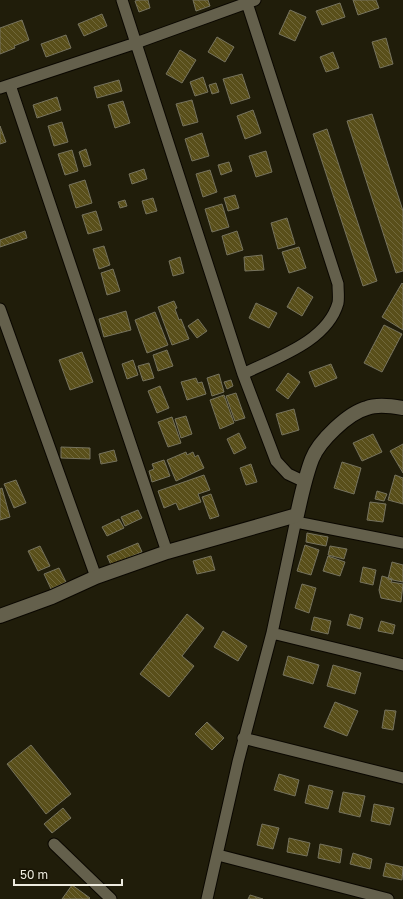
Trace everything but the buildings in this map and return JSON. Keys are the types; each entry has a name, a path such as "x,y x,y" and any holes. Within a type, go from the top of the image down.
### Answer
{"street":[{"path":"122,0 243,374 276,460 288,474 305,482"},
{"path":"167,552 5,87 251,2 338,284 338,302 330,320 319,332 302,344 243,374"},
{"path":"0,309 96,577"},
{"path":"207,899 243,738 272,633 296,519 312,458 324,439 343,422 366,408 393,406 403,408"},
{"path":"0,616 52,597 96,577 167,552 296,519 403,544"},
{"path":"272,633 403,666"},
{"path":"243,738 403,778"},
{"path":"54,844 111,899"},
{"path":"218,855 388,899"}]}
